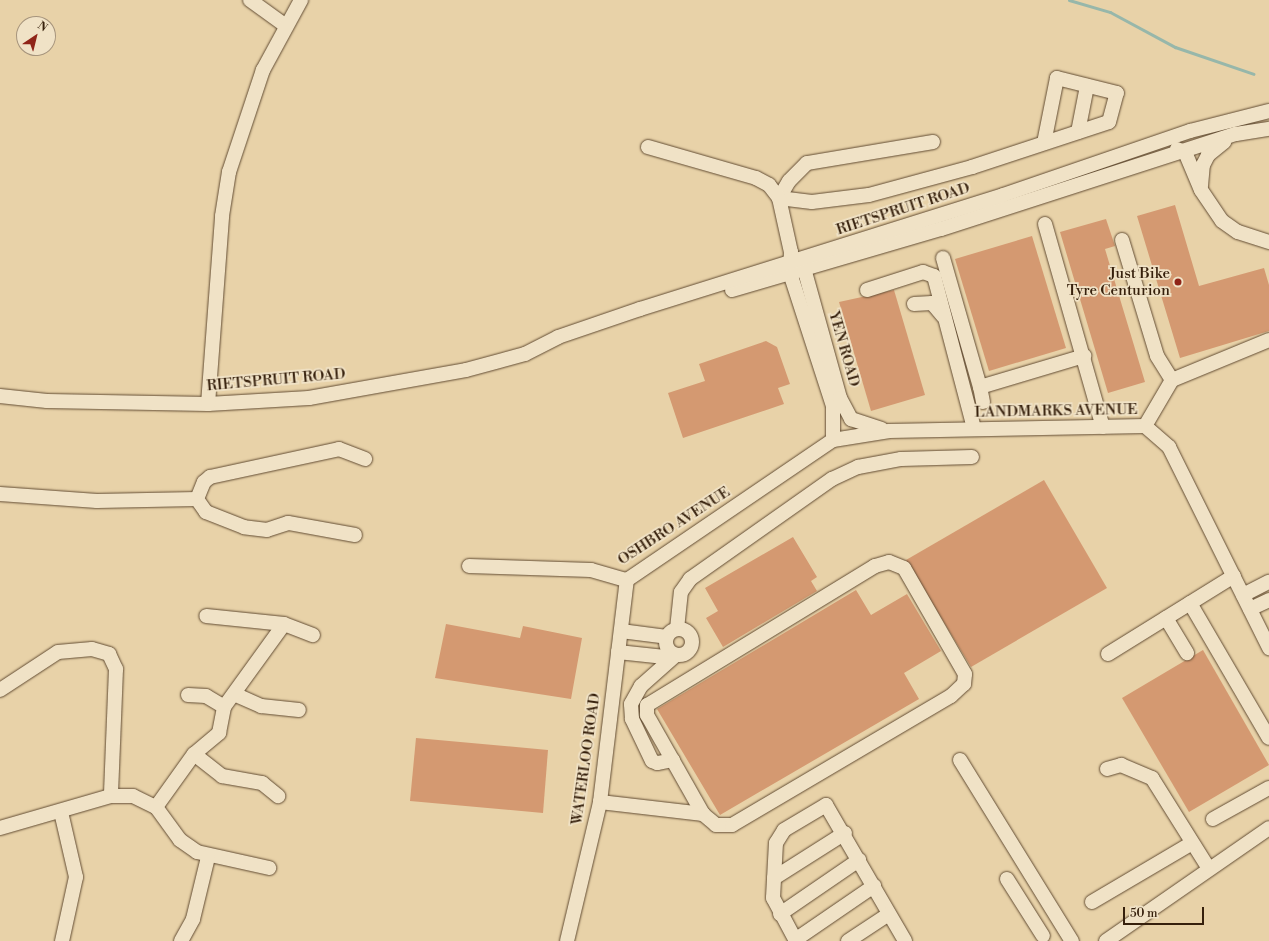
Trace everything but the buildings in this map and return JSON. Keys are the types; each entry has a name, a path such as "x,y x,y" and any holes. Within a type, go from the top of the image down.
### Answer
{"street":[{"path":"250,0 286,26"},
{"path":"208,404 222,216 228,172 250,102 300,0"},
{"path":"933,142 807,164 789,181 779,198 812,202 869,195 1044,143 1109,122 1117,93 1057,78 1044,143"},
{"path":"1078,132 1087,86"},
{"name":"RIETSPRUIT ROAD","path":"0,396 46,401 208,404 309,398 397,384 517,356 548,343 574,339 795,263 1122,155 1190,131 1269,111"},
{"name":"RIETSPRUIT ROAD","path":"795,263 1185,152 1236,134 1269,129"},
{"path":"1201,190 1203,165 1208,155 1236,134"},
{"name":"YEN ROAD","path":"648,146 756,178 769,185 779,198 833,406 833,440"},
{"path":"1122,155 1139,157 1176,149 1185,152 1201,190 1222,221 1238,232 1269,242"},
{"path":"1045,224 1084,356 1103,427"},
{"path":"1122,240 1157,356 1172,380"},
{"path":"943,258 983,402"},
{"name":"YEN ROAD","path":"795,263 840,398 851,419 889,431"},
{"path":"868,290 929,272 934,276 974,429"},
{"path":"914,304 932,303 945,320"},
{"path":"1145,426 1172,380 1269,340"},
{"path":"980,387 1084,356"},
{"name":"LANDMARKS AVENUE","path":"833,440 889,431 1145,426 1169,447 1269,648"},
{"name":"OSHBRO AVENUE","path":"469,566 591,570 627,580 833,440"},
{"path":"197,499 204,482 210,477 339,449 365,460"},
{"path":"674,655 667,649 681,592 690,580 832,479 858,467 901,459 972,457"},
{"path":"0,494 104,502 197,499"},
{"path":"197,499 206,512 244,528 267,530 288,523 355,535"},
{"path":"889,562 904,568 965,674 964,684 951,696 732,825 716,825 703,814 647,715 647,705 654,699 875,566 889,562"},
{"path":"1108,654 1234,576"},
{"name":"WATERLOO ROAD","path":"567,941 600,802 627,580"},
{"path":"1243,595 1269,582"},
{"path":"1250,609 1269,600"},
{"path":"1190,604 1269,738"},
{"path":"206,616 284,624 313,634"},
{"path":"1166,618 1187,654"},
{"path":"156,807 194,754 219,733 224,707 284,624"},
{"path":"618,652 665,657 688,652 692,641 689,633 621,631"},
{"path":"0,690 58,652 80,648 109,654 116,669 111,796"},
{"path":"673,760 652,761 632,719 631,704 641,686 674,655"},
{"path":"234,694 261,706 299,710"},
{"path":"188,695 206,696 224,707"},
{"path":"194,754 222,776 256,781 278,796"},
{"path":"960,760 1072,941"},
{"path":"1107,769 1121,765 1152,778 1209,869"},
{"path":"1213,819 1269,788"},
{"path":"0,828 61,812 111,796 133,796 156,807 180,840 208,857 269,868"},
{"path":"600,802 703,814"},
{"path":"874,886 796,940 780,914 773,898 779,836 820,806 826,805 832,810 859,860 874,886 904,941"},
{"path":"61,812 76,877 62,941"},
{"path":"1106,941 1269,828"},
{"path":"774,878 845,834"},
{"path":"1092,902 1192,843"},
{"path":"181,941 193,919 208,857"},
{"path":"780,914 859,860"},
{"path":"1007,879 1039,939 1062,926"},
{"path":"848,941 889,914"}],"waterway":[{"path":"1069,0 1110,12 1175,47 1254,74"}],"place":[{"name":"Just Bike Tyre Centurion","path":"1178,282"}]}
